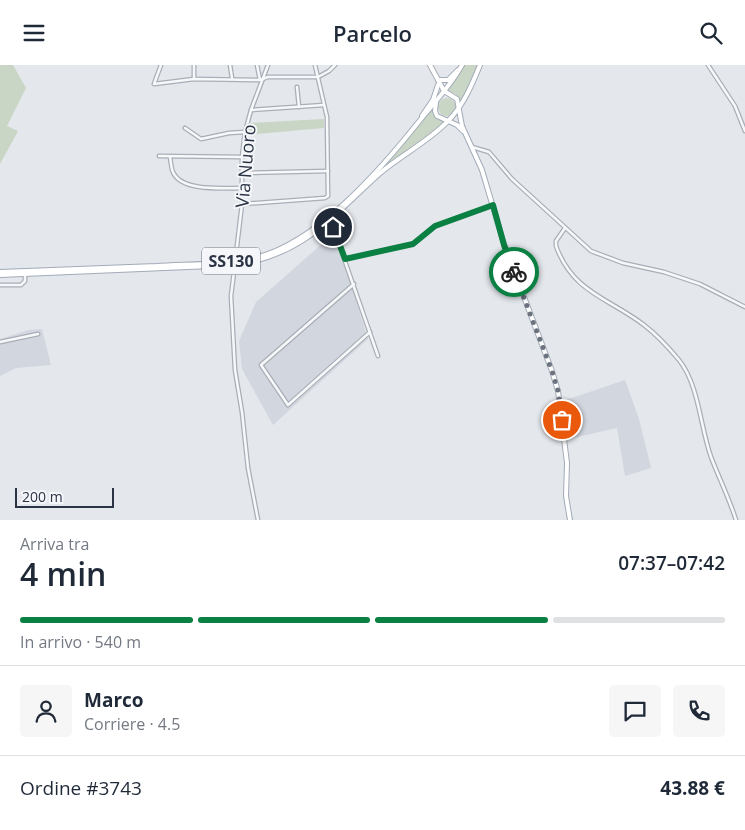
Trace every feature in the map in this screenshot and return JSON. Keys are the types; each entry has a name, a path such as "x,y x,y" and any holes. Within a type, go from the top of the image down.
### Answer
{"main road":[{"path":"430,65 444,91 456,98 459,115 493,205 504,245 558,391 567,463 566,496 570,520"},
{"name":"SS130","path":"0,273 25,274 235,265 272,257 293,247 325,225 380,173 417,147 448,121 459,108 480,65"},
{"path":"438,81 448,80 461,67"},
{"name":"SS130","path":"0,273 188,265 236,261 254,258 279,249 311,231 329,217 375,171 436,101 461,67"},
{"path":"438,81 435,111 437,116 457,125 465,132"},
{"path":"420,120 433,100 438,81"}],"street":[{"path":"160,65 154,84 194,79 261,80 268,77 318,77 335,65"},
{"path":"194,65 194,79"},
{"path":"230,65 232,79"},
{"path":"257,65 261,80"},
{"name":"Via Nuoro","path":"236,254 242,204 242,157 245,132 261,80 268,65"},
{"path":"242,204 326,198 328,194 327,117 316,65"},
{"path":"708,65 735,105 745,131"},
{"path":"297,87 299,107"},
{"path":"251,110 324,105"},
{"path":"185,128 201,139 229,133 245,132"},
{"path":"472,147 490,152 512,179 592,251 623,263 664,272 700,284 745,307"},
{"path":"159,156 242,157"},
{"path":"170,157 176,178 185,184 197,187 242,189"},
{"path":"242,173 328,171"},
{"path":"345,259 413,244 435,226 493,205"},
{"path":"333,227 378,356"},
{"path":"565,228 556,241 556,246 574,276 587,290 644,325 656,335 680,361 691,379 711,456 736,520"},
{"path":"234,272 232,297 235,370 242,411 248,468 258,520"},
{"path":"0,285 21,285 25,281 25,274"},
{"path":"354,284 261,365 288,405 370,333"},
{"path":"0,342 38,334"}],"shaded area":[{"path":"332,235 350,281 368,339 273,425 242,369 239,341 256,302"},
{"path":"42,329 51,365 16,368 0,376 0,339 29,330"},
{"path":"625,380 639,419 651,468 625,476 617,428 568,439 563,401"}],"green space":[{"path":"0,65 13,65 26,88 7,126 18,131 0,164"},
{"path":"464,65 478,65 460,103 456,94 447,91"},
{"path":"443,98 451,98 456,103 454,114 443,116 438,111 438,103"},
{"path":"433,108 435,116 445,122 415,147 380,170"},
{"path":"324,119 324,128 246,135 249,123"}],"way so far":[{"path":"514,272 552,371 558,391 562,420"}],"route":[{"path":"333,227 345,259 413,244 435,226 493,205 514,272"}]}
